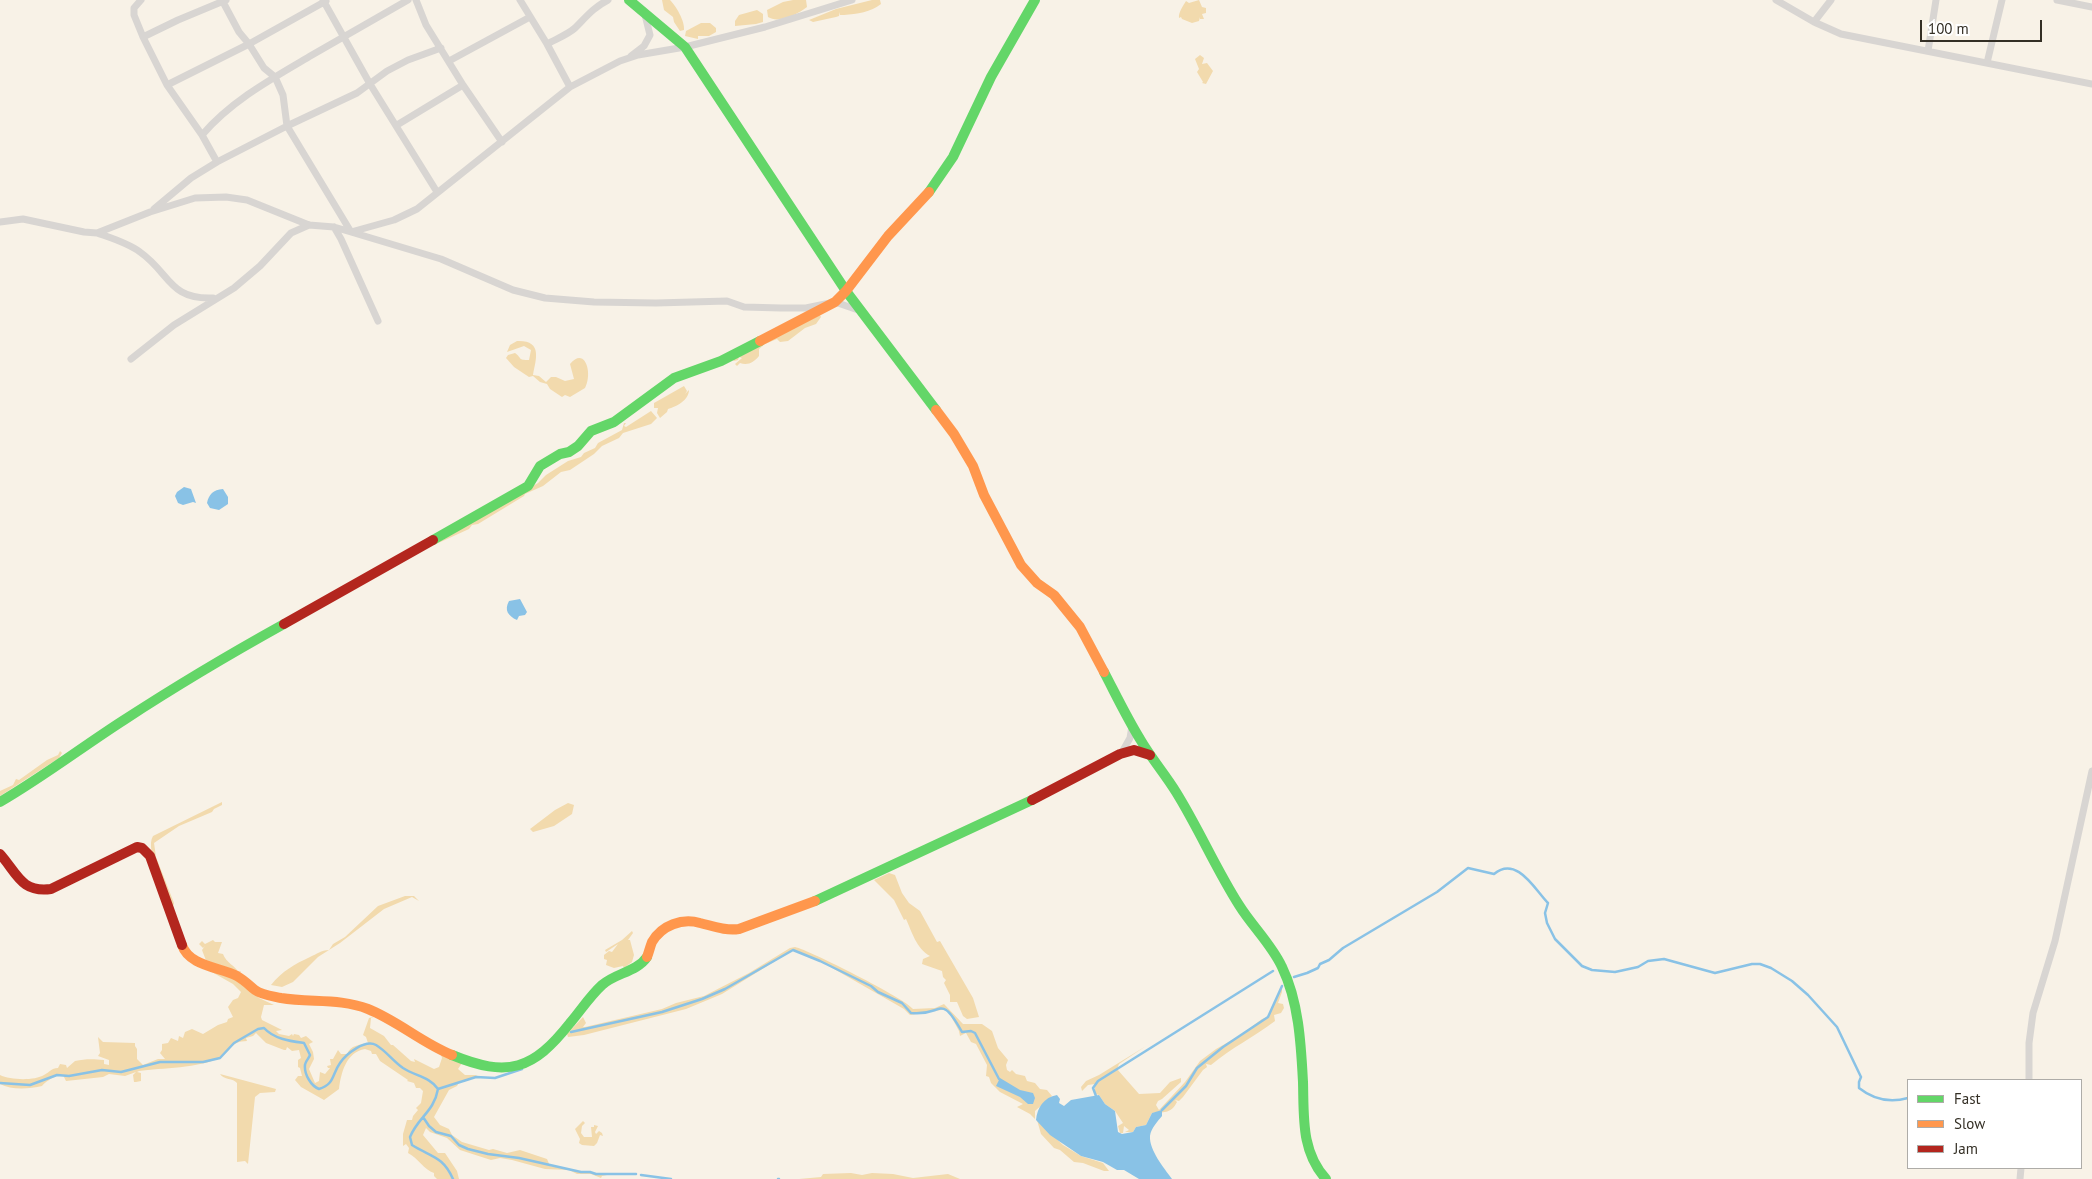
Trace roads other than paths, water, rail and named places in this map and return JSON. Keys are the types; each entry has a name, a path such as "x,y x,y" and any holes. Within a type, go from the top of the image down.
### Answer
{"street":[{"path":"141,0 134,8 134,15 143,37 167,85 202,134 217,162"},
{"path":"143,37 224,0 239,32 264,68 275,76 283,95 287,126 351,232"},
{"path":"202,134 215,119 243,97 275,76 408,0"},
{"path":"416,0 426,25 502,142"},
{"path":"520,0 570,87"},
{"path":"547,44 566,34 586,14 608,0"},
{"path":"629,0 685,47 846,291 954,434 973,466 984,495 1021,565 1037,583 1054,596 1080,627 1132,726 1176,792 1239,905 1286,976 1299,1030 1303,1084 1302,1103 1308,1146 1311,1158 1317,1169 1326,1179"},
{"path":"351,232 394,220 416,209 570,87 627,59 765,27 852,0"},
{"path":"0,802 39,779 124,720 218,661 528,486 540,466 560,454 569,452 578,446 591,431 614,422 674,378 722,361 835,302 846,291 888,236 920,203 953,157 991,77 1035,0"},
{"path":"1776,0 1814,22 1841,34 2092,84"},
{"path":"1814,22 1830,0"},
{"path":"1928,51 1936,0"},
{"path":"1987,63 2002,0"},
{"path":"2057,0 2092,7"},
{"path":"167,85 249,44 324,1 370,84 437,192"},
{"path":"627,59 644,46 650,35 650,28 645,14"},
{"path":"449,61 530,17"},
{"path":"150,212 191,178 217,162 357,93 387,71 408,60 441,48"},
{"path":"397,125 464,85"},
{"path":"97,233 150,212 194,198 226,197 248,200 309,225 334,227 441,259 513,290 545,298 629,303 727,301 744,307 781,308 806,308 835,302 862,311"},
{"path":"0,222 22,219 97,233 139,251 179,291 195,297 216,298"},
{"path":"131,359 174,325 234,288 260,266 291,233 309,225"},
{"path":"334,227 342,239 378,321"},
{"path":"1120,754 1130,738 1132,726"},
{"path":"0,854 20,881 31,889 40,892 51,889 137,847 142,848 150,856 183,949 191,958 245,980 255,990 270,995 294,999 343,1002 362,1006 404,1027 422,1040 460,1058 490,1068 507,1068 532,1059 560,1036 602,984 643,962 655,937 675,923 687,920 726,930 737,930 758,923 872,876 992,816 1074,779 1120,754 1135,750 1150,755"},
{"path":"2029,1079 2029,1044 2033,1013 2055,941 2092,771"}],"water":[{"path":"184,487 191,489 196,503 183,505 178,503 175,496"},
{"path":"223,489 228,497 228,504 219,510 210,508 207,503 210,495 214,491"},
{"path":"520,599 527,612 525,615 519,616 517,620 509,615 507,607 509,601"},
{"path":"1000,1078 1020,1090 1033,1093 1035,1098 1033,1104 1028,1104 1020,1097 996,1086"},
{"path":"1057,1095 1060,1099 1059,1103 1064,1106 1071,1100 1099,1095 1105,1104 1115,1111 1118,1132 1122,1134 1133,1132 1136,1127 1146,1125 1152,1113 1162,1110 1162,1116 1151,1133 1150,1141 1158,1159 1172,1179 1139,1179 1124,1170 1117,1170 1103,1162 1081,1156 1050,1135 1036,1120 1040,1107 1045,1101"}],"waterway":[{"path":"1294,977 1318,968 1320,964 1329,960 1343,948 1437,892 1468,868 1494,874 1502,869 1510,869 1518,871 1525,876 1548,903 1545,913 1547,923 1555,939 1582,966 1592,970 1615,972 1638,967 1648,961 1664,959 1715,973 1752,964 1760,964 1771,968 1792,981 1808,995 1837,1027 1861,1077 1859,1088 1876,1098 1889,1100 1907,1098"},
{"path":"571,1032 662,1012 702,999 725,989 793,950 871,986 878,992 902,1003 911,1013 940,1009 949,1012 962,1032 971,1031 975,1033 999,1079"},
{"path":"1096,1096 1093,1088 1098,1081 1273,971"},
{"path":"1162,1110 1186,1086 1197,1068 1223,1047 1268,1017 1282,986"},
{"path":"0,1083 30,1085 57,1075 69,1076 102,1070 121,1072 160,1062 203,1062 220,1058 234,1043 258,1029 264,1028 277,1037 304,1043 310,1055 305,1064 307,1076 319,1089 331,1081 343,1059 356,1048 372,1044 380,1047 403,1068 427,1079 438,1089 433,1103 410,1137 412,1145 441,1161 453,1179"},
{"path":"438,1089 476,1077 495,1078 522,1069"},
{"path":"423,1117 436,1132 451,1136 459,1145 468,1149 581,1172 636,1174"},
{"path":"641,1175 671,1179"}]}
